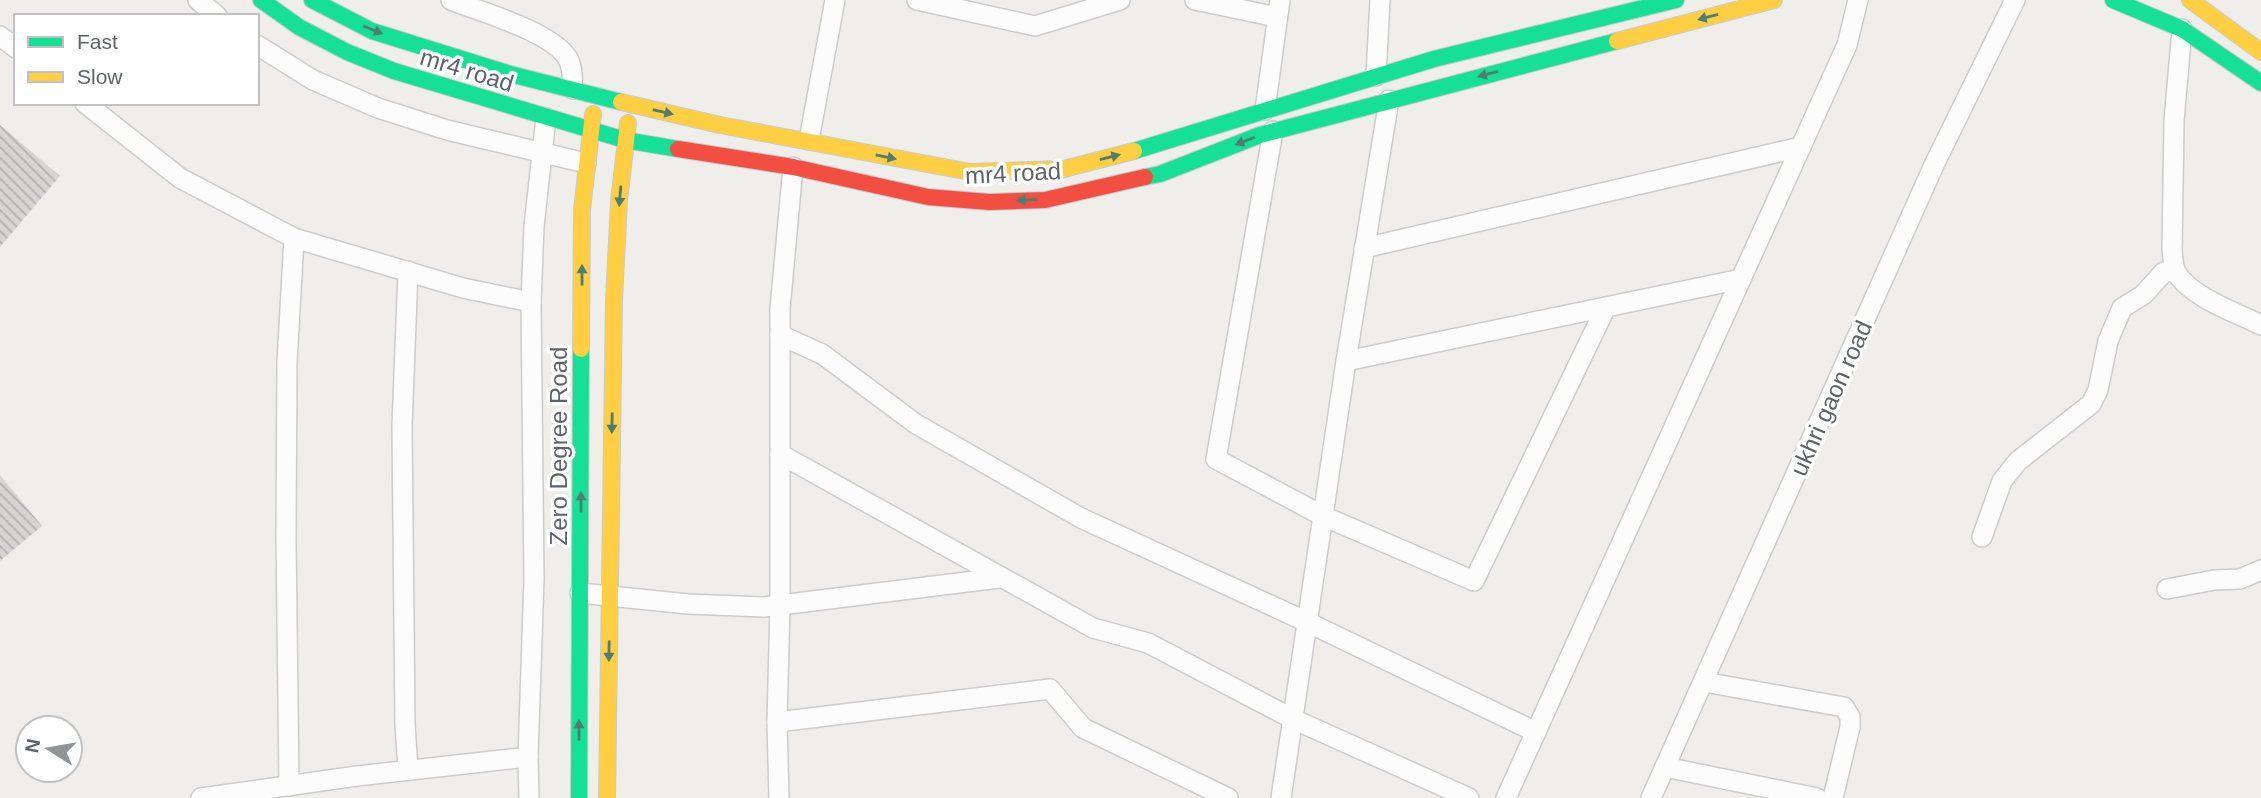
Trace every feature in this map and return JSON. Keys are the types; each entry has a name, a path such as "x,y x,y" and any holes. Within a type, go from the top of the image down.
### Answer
{"street":[{"path":"198,0 215,14"},
{"name":"mr4 road","path":"261,0 299,27 347,52 394,71 625,140 793,167 928,197 989,202 1045,200 1160,174 1273,131 1774,0"},
{"name":"mr4 road","path":"312,0 372,31 510,74 720,125 970,172 1064,169 1123,154 1434,59 1676,0"},
{"path":"451,0 550,41 568,58 573,89"},
{"path":"809,140 835,0"},
{"path":"917,0 970,6 1035,26 1120,0"},
{"path":"1195,0 1279,8 1265,110"},
{"path":"1376,76 1380,0"},
{"path":"1507,798 1847,45 1858,0"},
{"name":"ukhri gaon road","path":"1651,798 1934,165 2015,0"},
{"path":"2113,0 2182,29 2261,83"},
{"path":"2182,0 2174,121 2172,250 2175,271 2187,285 2213,302 2261,325"},
{"path":"2190,0 2210,7 2261,52"},
{"path":"2207,44 2210,7"},
{"path":"259,46 313,80 378,108 447,130 586,163"},
{"name":"Zero Degree Road","path":"579,798 582,210 589,130 597,95"},
{"path":"1281,798 1346,361 1389,100"},
{"path":"607,798 614,300 619,201 625,140 632,104"},
{"path":"88,105 180,178 295,238 464,288 531,302"},
{"path":"528,798 527,757 534,579 531,302 534,226 546,118"},
{"path":"1273,131 1216,460 1323,516 1474,581 1606,307"},
{"path":"1364,248 1801,147"},
{"path":"779,798 777,722 780,605 780,309 793,167"},
{"path":"289,786 286,363 295,238"},
{"path":"408,271 402,426 405,724 408,770"},
{"path":"1982,537 2002,481 2018,461 2091,404 2098,390 2108,341 2122,308 2143,295 2164,272 2175,271"},
{"path":"1346,361 1741,279"},
{"path":"780,335 822,354 916,424 1081,518 1536,732"},
{"path":"780,454 1093,628 1148,643 1293,719 1469,798"},
{"path":"2167,589 2214,580 2240,579 2261,570"},
{"path":"580,593 688,604 764,607 999,578"},
{"path":"1704,682 1844,707 1850,717 1850,727 1833,798"},
{"path":"777,722 1050,689 1083,728 1228,798"},
{"path":"201,798 527,757"},
{"path":"1665,767 1817,798"}],"building":[{"path":"0,125 60,176 0,247"},
{"path":"0,475 42,526 0,561"}],"traffic: fast":[{"path":"261,0 299,27 347,52 394,71 625,140 678,149"},
{"path":"312,0 372,31 510,74 621,102"},
{"path":"1134,151 1434,59 1676,0"},
{"path":"2113,0 2182,29 2261,83"},
{"path":"1145,177 1160,174 1260,135 1617,41"},
{"path":"579,798 581,349"}],"traffic: slow":[{"path":"1617,41 1774,0"},
{"path":"2190,0 2261,52"},
{"path":"621,102 720,125 970,172 1064,169 1134,151"},
{"path":"581,349 582,210 593,114"},
{"path":"607,798 614,300 619,201 628,123"}],"traffic: jam":[{"path":"678,149 793,167 928,197 989,202 1045,200 1145,177"}]}
